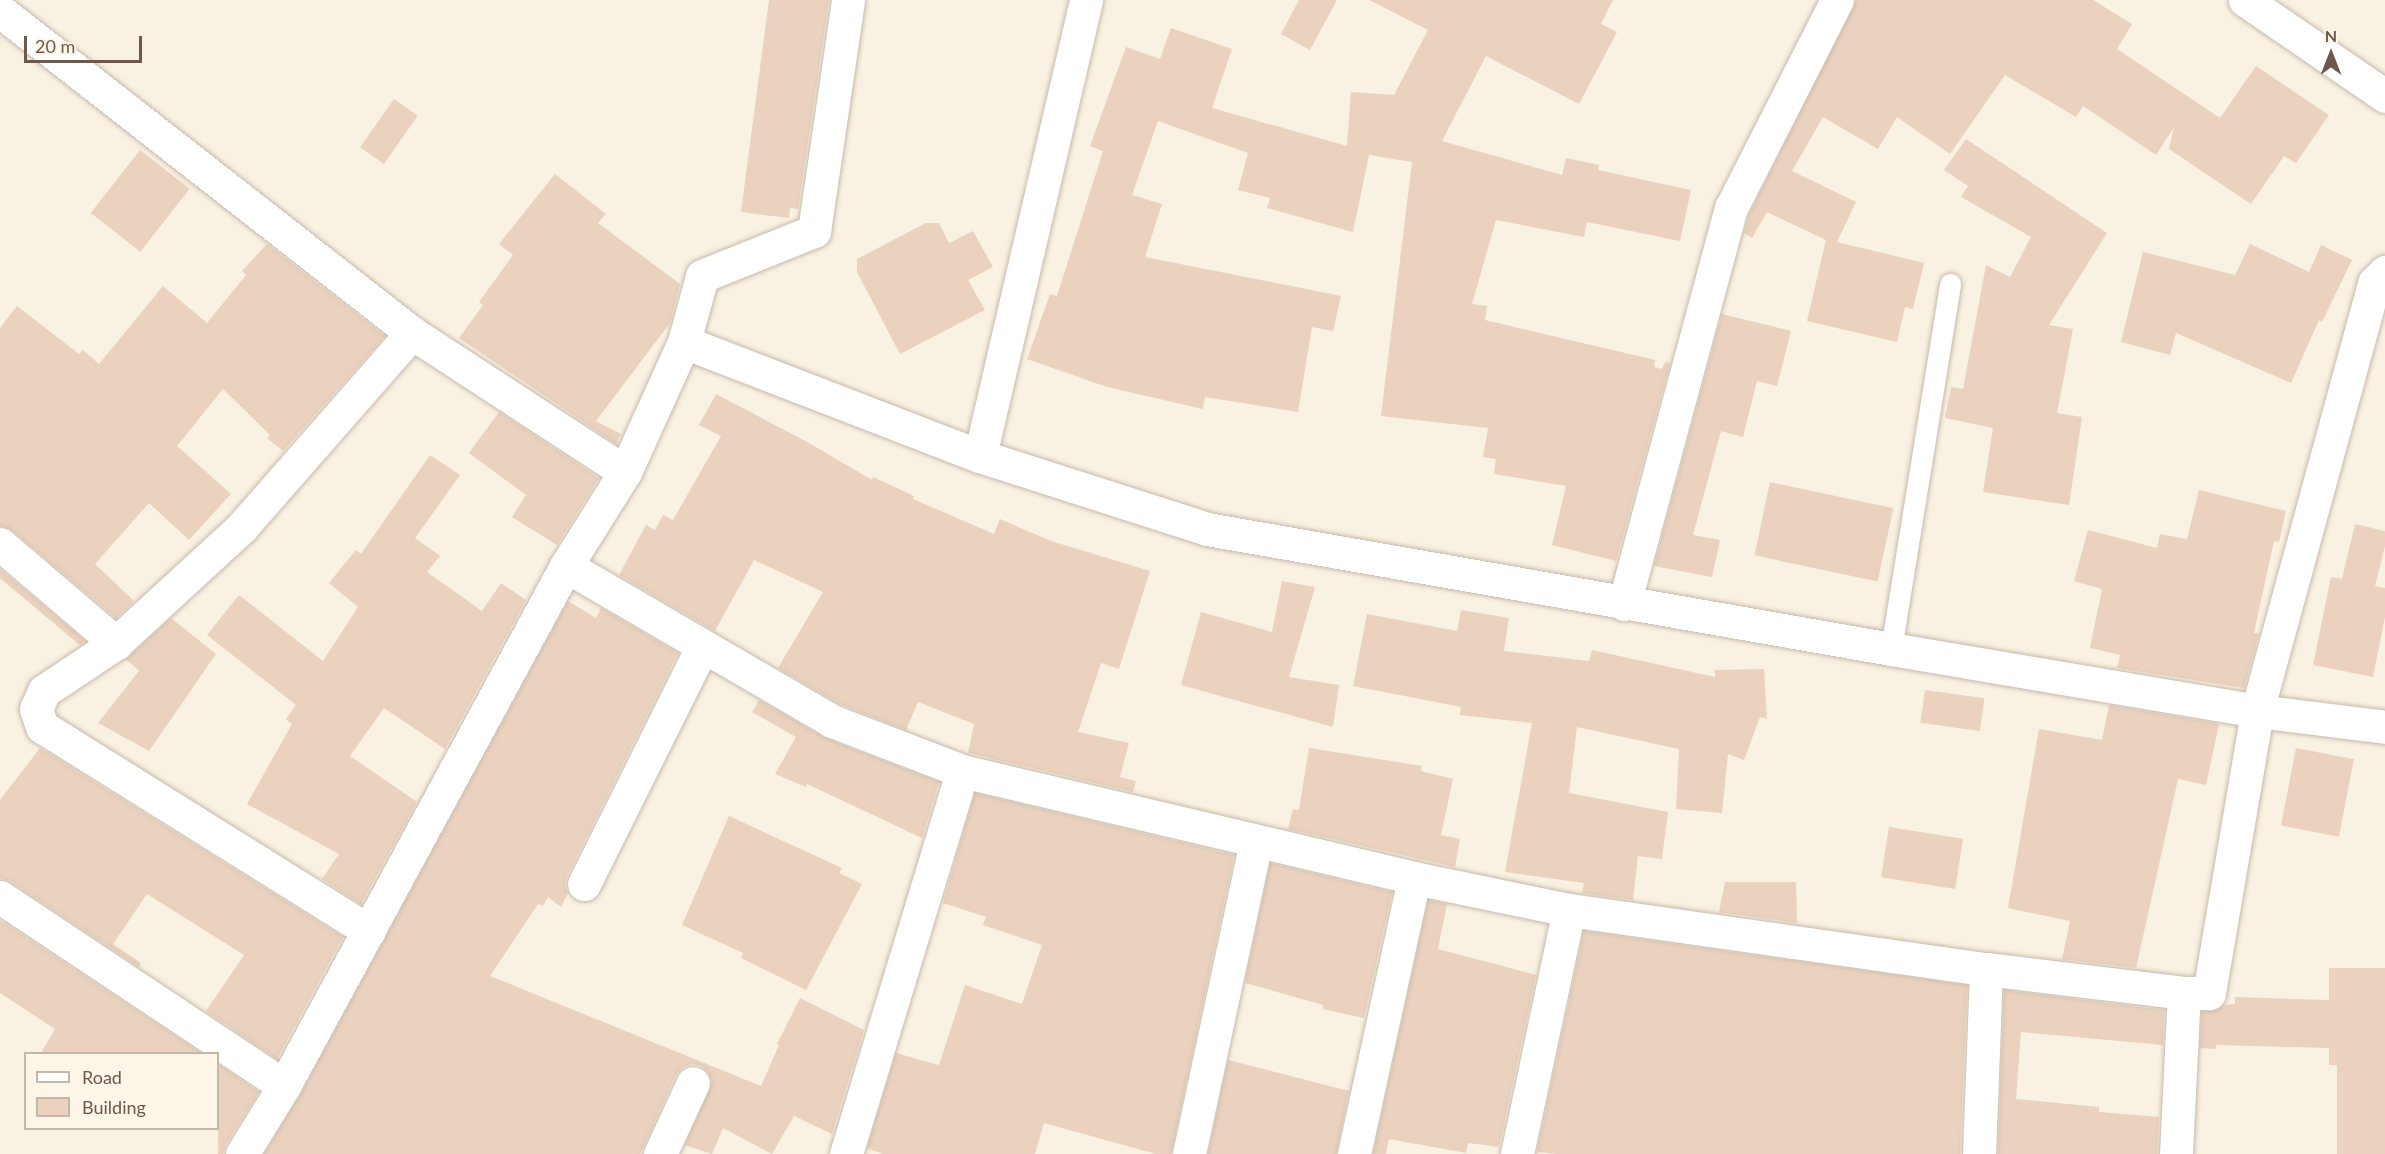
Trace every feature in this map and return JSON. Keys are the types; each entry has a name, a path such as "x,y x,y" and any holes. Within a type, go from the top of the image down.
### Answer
{"street":[{"path":"242,1154 284,1086 566,566 625,472 684,342 702,276 814,231 848,0"},
{"path":"981,456 1086,0"},
{"path":"1624,604 1731,208 1837,0"},
{"path":"2245,0 2385,96"},
{"path":"0,11 412,333 625,472"},
{"path":"566,566 832,721 962,771 1414,878 1569,910 1986,969 2184,993 2209,993 2257,711 2374,283 2385,272"},
{"path":"369,931 42,727 36,710 44,691 116,644 242,527 412,333"},
{"path":"684,342 981,456 1207,529 1624,604 2257,711 2385,727"},
{"path":"0,544 116,644"},
{"path":"584,884 702,647"},
{"path":"846,1154 962,771"},
{"path":"1189,1154 1256,841"},
{"path":"1354,1154 1414,878"},
{"path":"0,897 284,1086"},
{"path":"1517,1154 1569,910"},
{"path":"1979,1154 1986,969"},
{"path":"2176,1154 2184,993"},
{"path":"660,1154 693,1083"}],"lane":[{"path":"1891,649 1950,284"}],"building":[{"path":"769,0 829,0 798,209 790,208 789,218 741,212"},
{"path":"1299,0 1337,0 1310,50 1281,34"},
{"path":"1369,0 1613,0 1601,24 1617,32 1579,104 1486,56 1442,141 1562,175 1566,158 1599,165 1598,170 1691,190 1680,241 1587,222 1584,237 1496,220 1472,304 1487,306 1485,320 1655,360 1654,367 1662,369 1665,362 1670,363 1616,561 1552,545 1566,486 1494,474 1496,459 1483,457 1488,428 1381,416 1412,162 1369,155 1353,232 1267,208 1270,198 1238,190 1248,153 1158,121 1132,195 1162,204 1145,257 1341,296 1333,331 1312,327 1298,412 1205,397 1203,409 1107,387 1027,359 1050,294 1057,296 1103,151 1090,146 1126,47 1160,59 1171,28 1232,49 1212,108 1347,146 1351,92 1394,95 1428,30"},
{"path":"1856,0 2093,0 2132,24 2117,49 2220,118 2256,66 2329,115 2296,163 2284,156 2251,204 2169,149 2174,127 2156,155 2083,106 2076,117 2005,75 1950,154 1897,117 1878,149 1823,117 1792,171 1856,202 1837,242 1924,263 1913,309 1905,307 1897,342 1807,321 1826,240 1767,212 1752,238 1744,233 1749,215"},
{"path":"394,99 418,116 384,164 360,147"},
{"path":"1966,139 2107,233 2049,325 2073,329 2057,413 2082,417 2069,505 1983,492 1993,428 1945,418 1951,387 1963,389 1986,265 2010,277 2031,237 1961,197 1968,186 1944,170"},
{"path":"140,150 190,189 140,252 91,213"},
{"path":"555,174 606,214 598,223 680,284 670,323 596,421 621,434 616,444 459,338 483,305 479,302 513,255 499,244"},
{"path":"926,223 939,223 949,243 973,231 993,267 968,280 985,310 900,354 857,272 857,259"},
{"path":"267,244 385,336 283,451 267,438 270,435 223,389 177,446 231,494 189,540 149,503 95,564 134,601 116,618 12,530 0,526 0,328 17,306 79,354 83,350 99,364 163,286 207,323 246,275 242,271"},
{"path":"2250,244 2309,272 2321,245 2352,260 2322,322 2319,320 2291,383 2176,333 2170,355 2121,342 2143,252 2235,275"},
{"path":"1722,314 1791,331 1777,386 1757,381 1743,437 1721,431 1693,535 1720,540 1712,577 1654,566"},
{"path":"716,394 809,443 872,480 873,477 914,496 913,499 994,534 1000,519 1051,541 1150,571 1119,669 1101,663 1078,732 1129,743 1120,777 1136,781 1133,792 968,753 974,724 918,702 906,730 840,704 778,668 823,592 754,560 715,631 619,575 646,525 655,530 663,515 673,520 721,436 699,425"},
{"path":"499,412 599,478 557,545 512,517 526,495 469,453"},
{"path":"430,455 460,475 415,538 440,556 427,572 482,611 501,583 526,600 445,749 384,708 350,756 417,802 361,904 322,879 339,854 247,804 292,724 286,719 296,705 207,635 239,595 323,661 358,607 329,583 356,550 361,554"},
{"path":"1770,482 1893,508 1878,582 1754,555"},
{"path":"2199,490 2286,511 2279,542 2274,541 2254,633 2259,634 2244,688 2117,668 2120,655 2090,648 2102,589 2074,581 2088,530 2157,548 2160,534 2187,539"},
{"path":"2355,524 2385,531 2385,546 2375,586 2385,588 2385,617 2373,677 2313,665 2331,577 2342,579"},
{"path":"0,569 85,640 81,646 0,578"},
{"path":"1282,581 1315,587 1289,677 1339,685 1333,727 1181,685 1201,612 1272,632"},
{"path":"568,601 596,618 601,608 678,653 567,876 565,885 568,893 561,907 548,897 543,906 538,904 490,976 761,1086 779,1045 777,1044 800,998 864,1030 832,1134 794,1116 772,1154 723,1128 712,1154 685,1145 712,1082 708,1072 701,1066 692,1064 683,1067 676,1075 640,1154 264,1154 300,1095"},
{"path":"1461,610 1509,618 1504,651 1589,661 1592,650 1715,677 1715,670 1764,669 1767,719 1760,717 1744,760 1728,754 1722,813 1676,809 1679,749 1577,727 1569,793 1668,812 1662,859 1638,856 1633,900 1582,893 1584,883 1505,872 1532,723 1460,715 1461,707 1353,686 1367,614 1457,631"},
{"path":"171,618 216,654 149,751 98,723 139,671 126,659"},
{"path":"1925,690 1984,698 1980,731 1920,723"},
{"path":"759,700 825,738 939,782 922,838 807,784 806,787 775,774 796,737 752,712"},
{"path":"2109,705 2219,724 2206,785 2178,779 2136,968 2062,959 2070,921 2008,908 2039,729 2102,740"},
{"path":"40,748 343,937 277,1059 206,1011 244,955 147,894 113,944 141,963 139,967 10,881 0,878 0,800"},
{"path":"1309,748 1422,766 1421,771 1453,779 1441,835 1460,839 1455,867 1288,829 1293,809 1299,810"},
{"path":"2296,748 2354,759 2339,837 2281,826"},
{"path":"975,793 1234,855 1171,1154 1156,1154 1044,1123 1035,1154 883,1154 867,1148 896,1053 939,1065 965,985 1022,1004 1042,945 983,925 986,917 943,903"},
{"path":"729,816 842,868 839,873 862,884 806,990 741,958 743,953 682,925"},
{"path":"1889,827 1963,839 1955,889 1881,877"},
{"path":"1270,863 1392,892 1364,1018 1323,1009 1323,1005 1245,983"},
{"path":"1725,882 1796,882 1797,923 1719,912"},
{"path":"1428,900 1447,904 1438,949 1536,975 1499,1147 1468,1143 1466,1153 1389,1139 1386,1154 1373,1154"},
{"path":"0,920 199,1052 42,1052 55,1029 0,993"},
{"path":"1584,931 1967,985 1960,1154 1556,1154 1537,1152"},
{"path":"2329,968 2385,968 2385,1154 2337,1154 2337,1065 2329,1065 2329,1048 2216,1045 2216,1049 2200,1048 2202,1012 2235,1004 2235,997 2329,1000"},
{"path":"2004,990 2164,1010 2163,1045 2021,1032 2016,1099 2099,1107 2099,1112 2159,1117 2157,1154 1998,1154"},
{"path":"1228,1060 1349,1091 1336,1154 1208,1154"},
{"path":"219,1065 259,1092 226,1144 223,1154 218,1154"}]}
